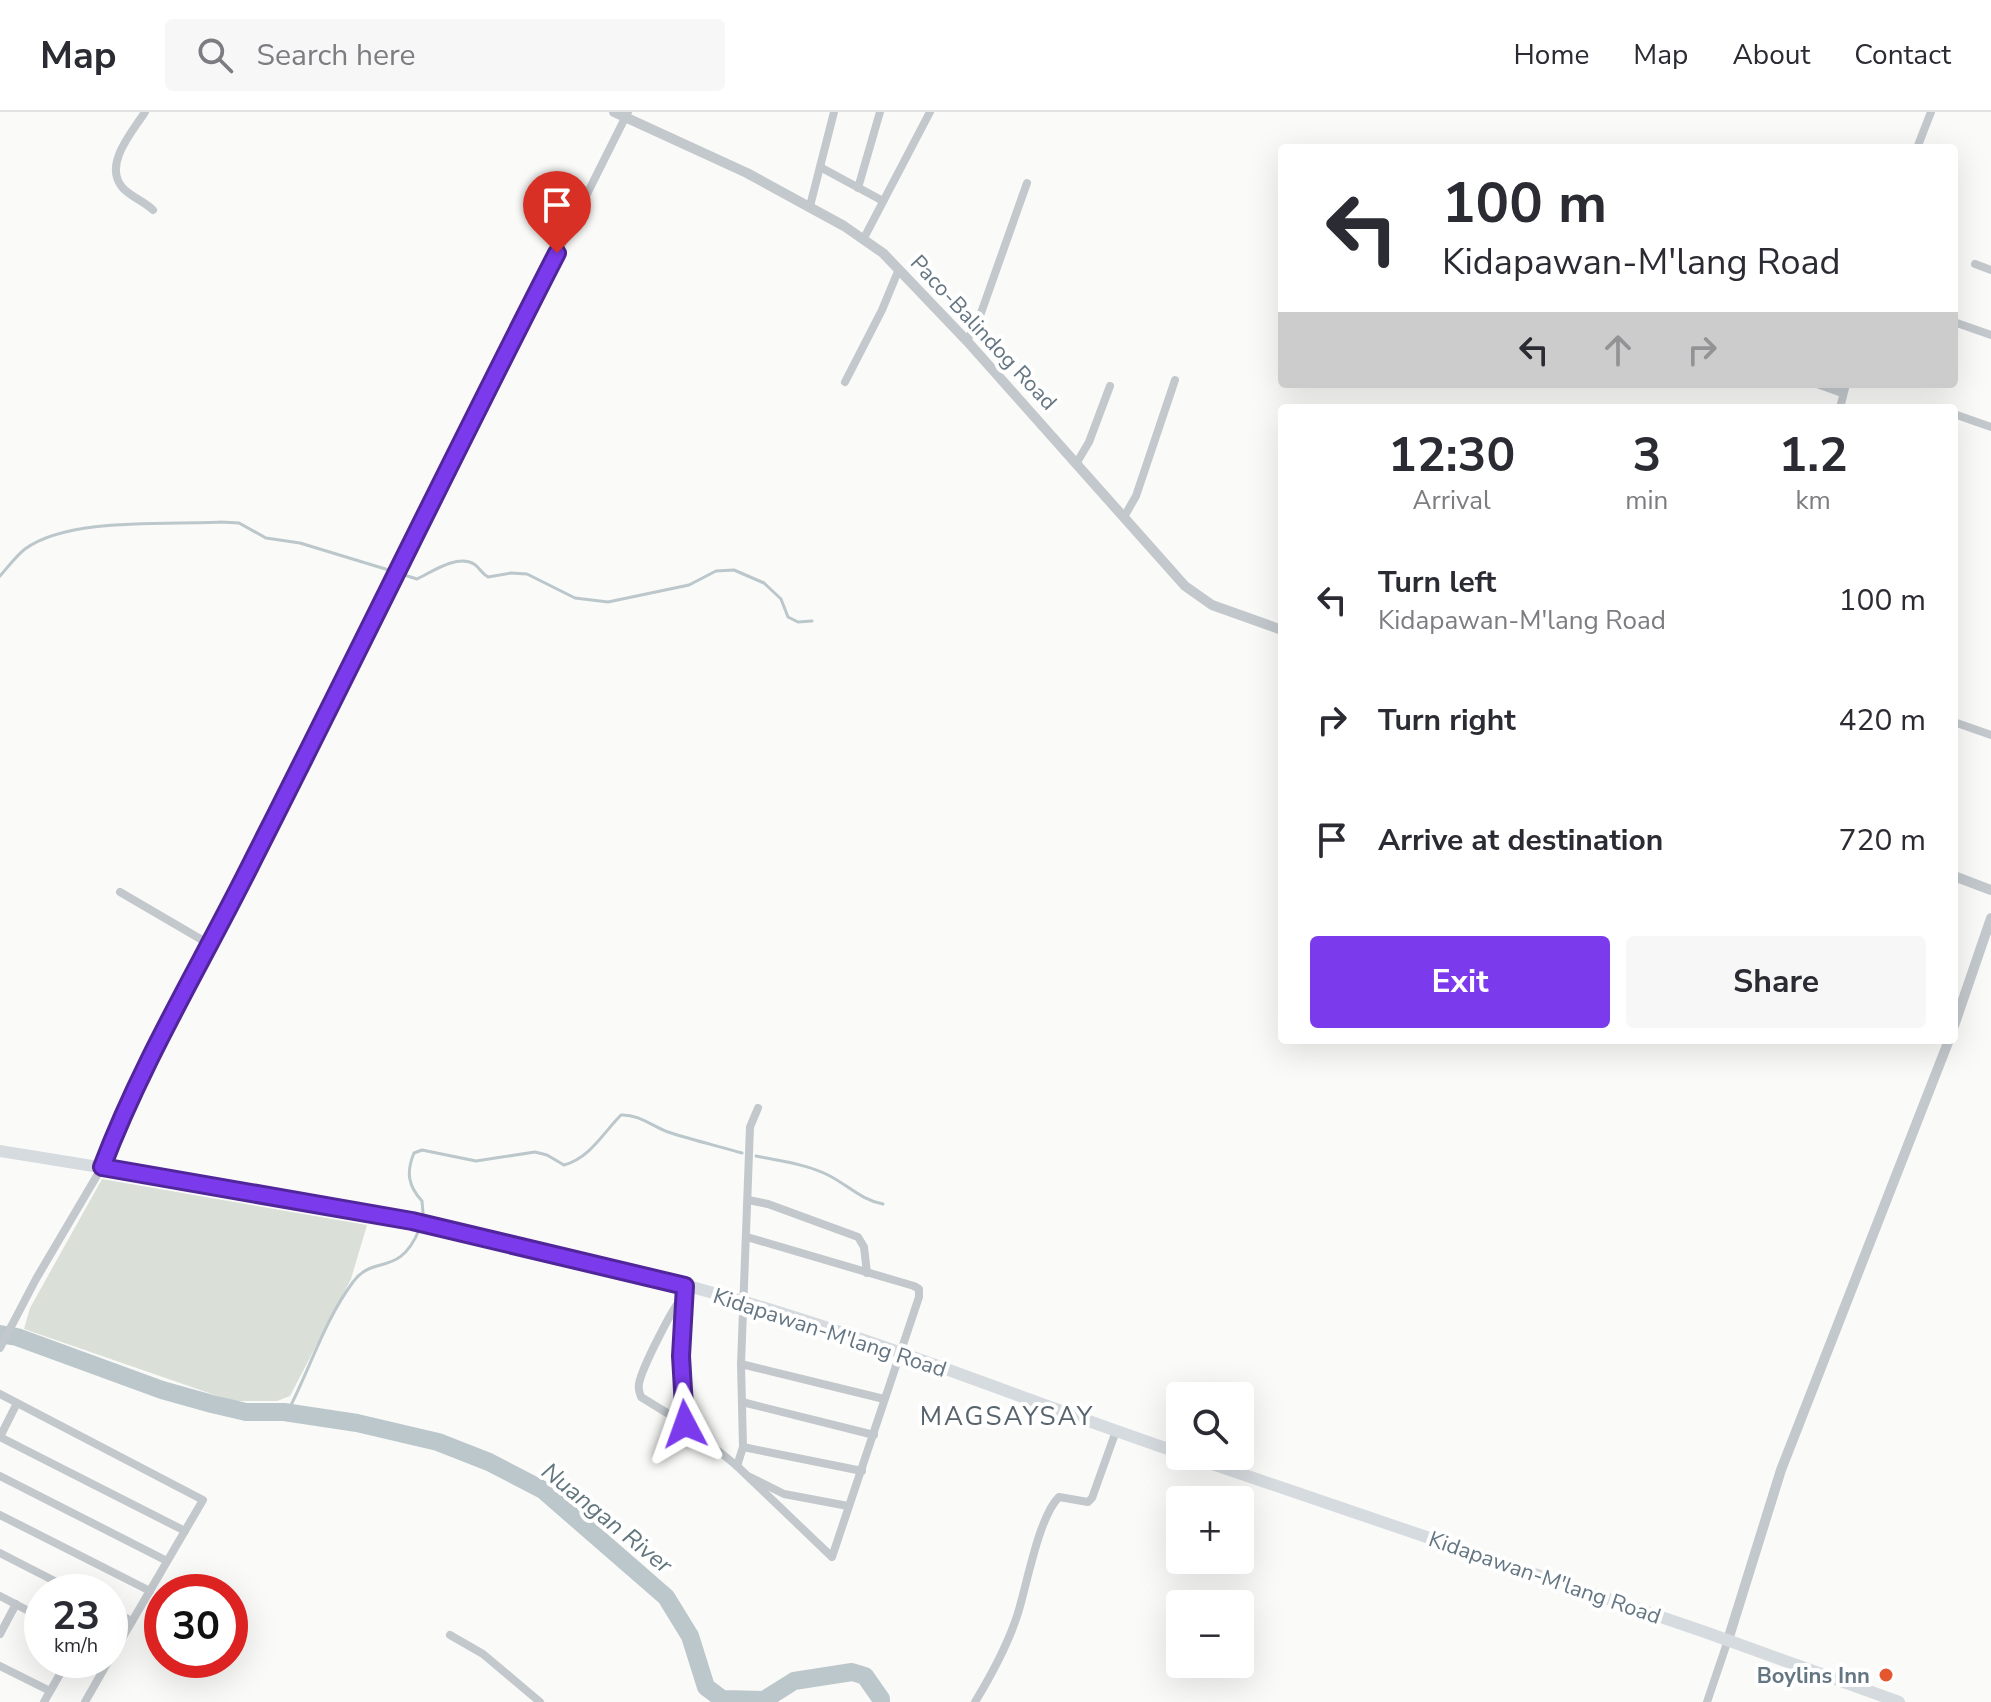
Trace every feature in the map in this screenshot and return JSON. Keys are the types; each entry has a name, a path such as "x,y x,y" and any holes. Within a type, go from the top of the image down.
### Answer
{"main road":[{"name":"Kidapawan-M'lang Road","path":"0,1151 412,1221 684,1291 744,1302 899,1353 1166,1448"},
{"name":"Kidapawan-M'lang Road","path":"1230,1470 1728,1640 1880,1699 1899,1702"}],"street":[{"path":"145,112 119,155 117,175 125,190 153,210"},
{"name":"Paco-Balindog Road","path":"614,112 627,115 747,173 864,238 899,269 967,341 1185,586 1212,605 1278,629"},
{"path":"810,206 834,112"},
{"path":"858,188 880,112"},
{"path":"864,238 930,112"},
{"path":"1919,144 1931,112"},
{"path":"0,1348 102,1167 132,1091 627,115"},
{"path":"820,167 883,201"},
{"path":"967,341 981,313 1027,183"},
{"path":"1975,264 1991,270"},
{"path":"845,382 899,269"},
{"path":"1958,323 1991,335"},
{"path":"1124,517 1136,496 1175,380"},
{"path":"1076,464 1089,442 1110,386"},
{"path":"1958,415 1991,427"},
{"path":"1958,723 1991,735"},
{"path":"1958,878 1991,890"},
{"path":"120,892 209,944"},
{"path":"1958,1014 1991,918"},
{"path":"1707,1702 1781,1470 1947,1044"},
{"path":"739,1469 743,1447 741,1364 750,1127 758,1108"},
{"path":"748,1200 768,1204 858,1237 864,1247 867,1273"},
{"path":"684,1291 638,1388 641,1397 685,1424 739,1469 832,1557 919,1297 919,1289 747,1237"},
{"path":"684,1291 681,1356 685,1424"},
{"path":"741,1364 884,1399"},
{"path":"0,1394 203,1500 160,1574"},
{"path":"742,1402 874,1435"},
{"path":"17,1403 0,1437 185,1531"},
{"path":"975,1702 994,1670 1017,1616 1047,1513 1059,1497 1082,1502 1092,1498 1116,1431"},
{"path":"743,1447 862,1471"},
{"path":"739,1469 784,1494 848,1506"},
{"path":"0,1476 167,1561"},
{"path":"0,1515 144,1588"},
{"path":"0,1553 41,1574"},
{"path":"0,1596 24,1608"},
{"path":"128,1628 144,1601"},
{"path":"0,1634 16,1604"},
{"path":"128,1619 132,1621"},
{"path":"450,1635 483,1654 540,1702"},
{"path":"0,1666 50,1691"},
{"path":"44,1702 58,1678"},
{"path":"85,1702 99,1678"}],"shaded area":[{"path":"102,1179 367,1225 351,1279 290,1396 277,1401 232,1401 24,1329 30,1308"}],"waterway":[{"path":"0,576 25,549 67,532 119,525 221,522 239,523 266,538 300,543 392,571"},
{"path":"401,574 417,579 445,565 467,561 488,577 527,574 575,598 608,602 689,585 716,571 734,570 764,583 781,599 788,617 798,622 812,621"},
{"path":"423,1213 422,1201 411,1184 409,1173 414,1153 422,1150 476,1161 535,1152 564,1165 589,1151 621,1115 633,1116 668,1132 742,1153"},
{"path":"756,1156 820,1171 868,1199 883,1204"},
{"path":"284,1412 291,1405 327,1326 353,1282 369,1269 403,1254 419,1230"},
{"name":"Nuangan River","path":"0,1334 17,1337 162,1390 212,1404 246,1412 284,1412 357,1423 438,1442 489,1462 543,1490 666,1597 690,1636 706,1687 722,1699 764,1700 794,1681 852,1672 865,1676 881,1702"}],"place":[{"name":"Boylins Inn","path":"1886,1675"}],"district":[{"name":"MAGSAYSAY","path":"1007,1416"}],"route":[{"path":"557,253 254,860 132,1091 102,1167 412,1221 685,1286 681,1356 685,1424"}]}
